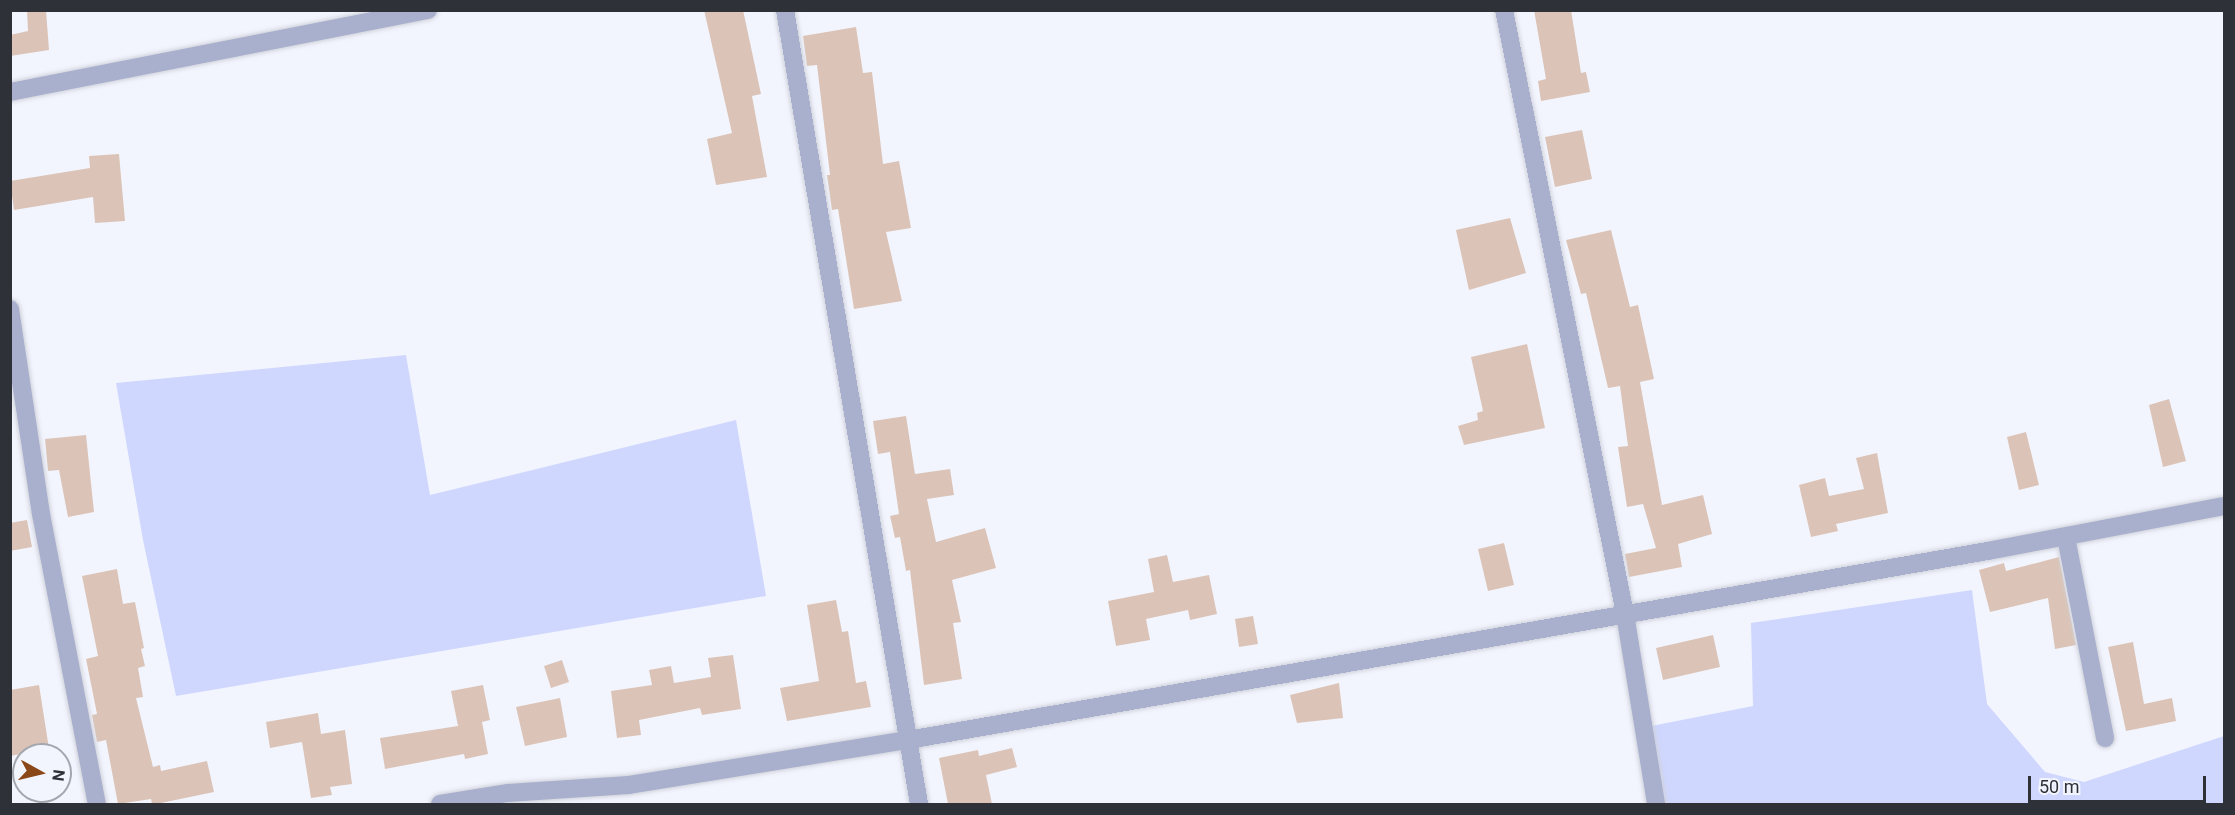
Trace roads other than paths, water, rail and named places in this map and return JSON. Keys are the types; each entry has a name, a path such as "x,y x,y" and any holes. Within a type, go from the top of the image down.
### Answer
{"street":[{"path":"10,92 428,10"},
{"path":"785,10 919,804"},
{"path":"1504,10 1625,614 1656,804"},
{"path":"10,309 41,514 97,804"},
{"path":"440,804 508,793 629,784 908,740 2066,537 2224,506"},
{"path":"2066,537 2105,738"}]}
